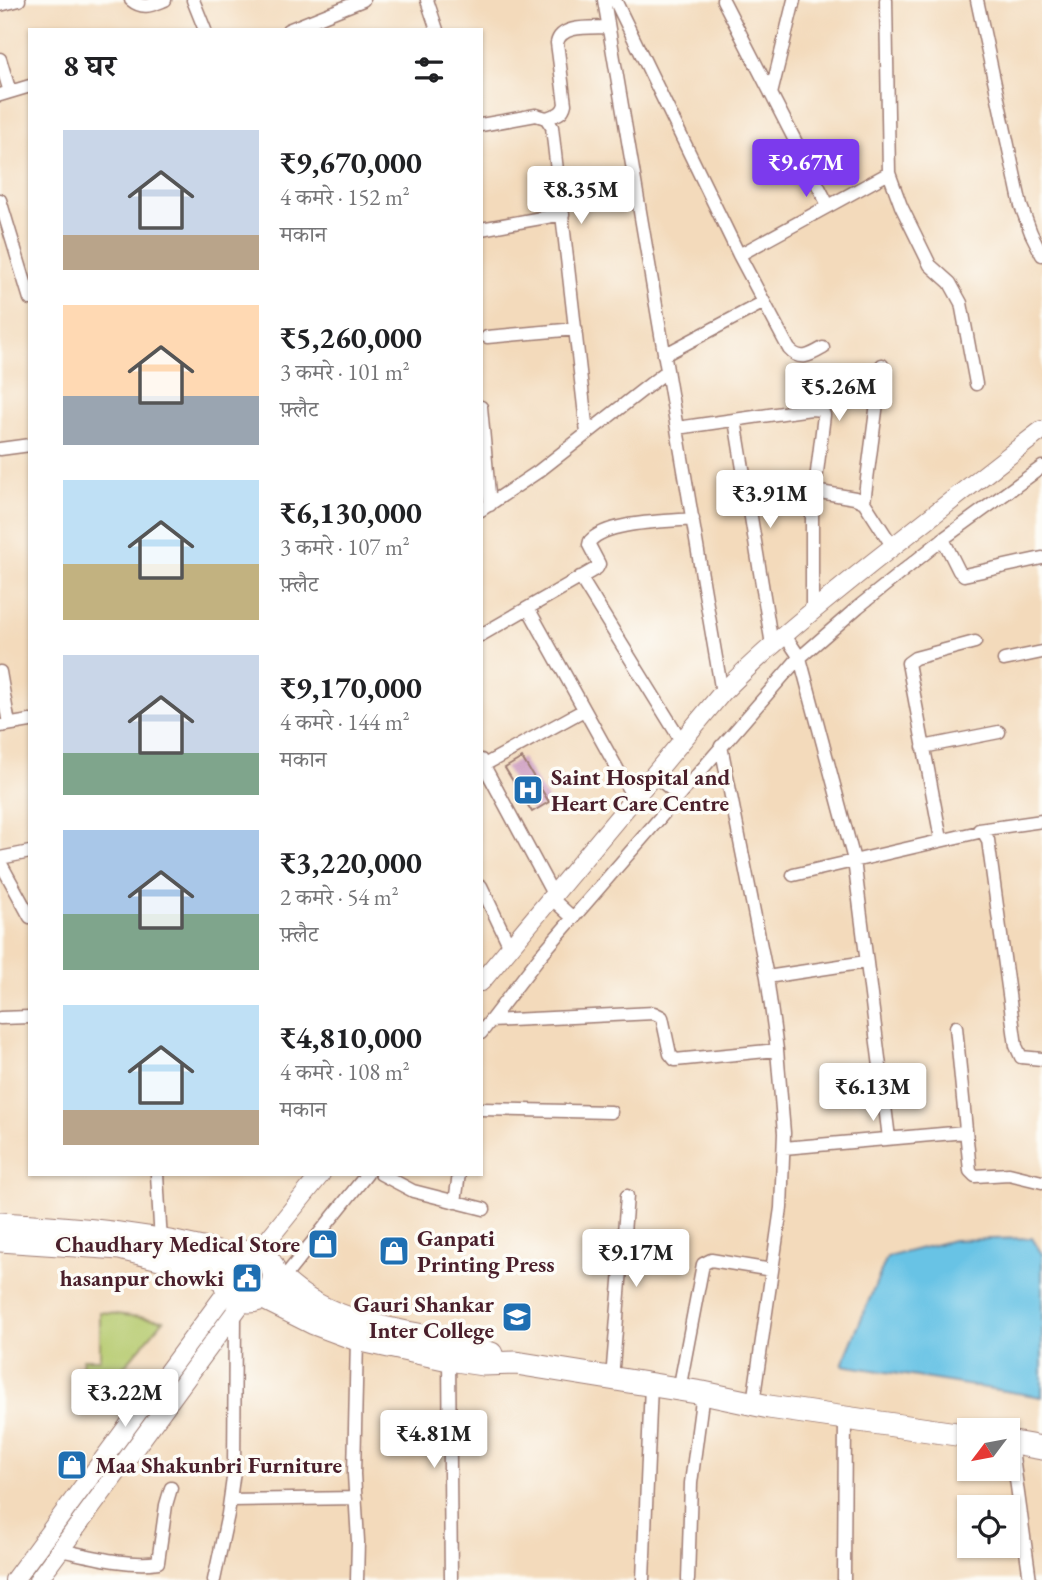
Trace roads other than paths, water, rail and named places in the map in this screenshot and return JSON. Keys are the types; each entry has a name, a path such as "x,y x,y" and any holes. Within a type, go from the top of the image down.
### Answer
{"highway":[{"path":"0,1224 86,1230 206,1250 237,1288 269,1291 278,1277"},
{"path":"0,1240 120,1248 237,1288 357,1339 449,1359 483,1364 516,1363"},
{"path":"237,1288 239,1252 258,1252 266,1257 278,1277 311,1302 340,1316 481,1350 516,1363 957,1434"},
{"path":"1020,1445 1042,1448"}],"street":[{"path":"0,5 19,0"},
{"path":"131,0 145,7 165,0"},
{"path":"193,0 204,28"},
{"path":"293,28 363,0"},
{"path":"427,0 436,28"},
{"path":"604,0 722,693"},
{"path":"615,0 740,255 794,355 803,357 823,348"},
{"path":"723,0 828,205"},
{"path":"771,94 794,0"},
{"path":"886,0 889,173 901,206 929,265 950,283 961,303 976,384"},
{"path":"977,0 1021,206 1042,255"},
{"path":"483,125 536,115 546,118 558,115 564,110 565,104 557,43 559,36 564,31 608,27"},
{"path":"0,59 5,94 28,87"},
{"path":"546,118 555,135 587,433"},
{"path":"740,255 889,173"},
{"path":"0,200 28,292"},
{"path":"483,229 564,214"},
{"path":"664,355 764,302"},
{"path":"487,338 576,329"},
{"path":"864,502 882,365"},
{"path":"486,508 539,471 667,371"},
{"path":"677,428 811,409 822,410 824,415 814,491 811,541 811,612"},
{"path":"735,420 788,646 854,860 889,1138"},
{"path":"483,980 510,947 560,906 721,747 811,612 1042,430"},
{"path":"0,449 28,445"},
{"path":"483,448 486,508"},
{"path":"483,1030 520,981 560,906 634,799 657,778 722,693 788,646 858,607 943,539 1042,467"},
{"path":"814,491 864,502 893,547"},
{"path":"483,634 580,578 599,564 589,545 592,538 602,531 693,519"},
{"path":"943,539 959,571 964,575 1042,558"},
{"path":"580,578 682,742"},
{"path":"528,608 634,799"},
{"path":"941,839 908,663 915,658 975,642"},
{"path":"1004,660 1042,652"},
{"path":"0,672 4,725 28,721"},
{"path":"560,906 483,762 584,710"},
{"path":"923,747 999,732"},
{"path":"721,747 767,976 777,1050 784,1148 780,1208 753,1403"},
{"path":"657,778 676,794"},
{"path":"793,875 979,830 1042,821"},
{"path":"979,830 986,834 988,840 1018,1051 1021,1057 1042,1059"},
{"path":"28,853 0,860 28,913"},
{"path":"483,890 510,947"},
{"path":"767,976 866,961"},
{"path":"490,1021 654,1013 662,1017 670,1054 676,1060 777,1050"},
{"path":"0,1018 28,1017"},
{"path":"957,1027 968,1165 975,1176 1009,1174 1042,1182"},
{"path":"483,1109 611,1112"},
{"path":"784,1148 965,1132"},
{"path":"157,1176 161,1241"},
{"path":"258,1252 319,1176"},
{"path":"278,1277 365,1176"},
{"path":"385,1176 413,1191 484,1209"},
{"path":"456,1202 459,1176"},
{"path":"612,1379 627,1196"},
{"path":"680,1390 703,1264 711,1260 772,1270"},
{"path":"214,1580 231,1500 235,1434 237,1288"},
{"path":"38,1580 237,1288"},
{"path":"14,1580 237,1288"},
{"path":"357,1339 354,1474 358,1541 357,1580"},
{"path":"449,1359 451,1580"},
{"path":"643,1580 651,1385"},
{"path":"688,1580 691,1483 702,1393"},
{"path":"844,1580 845,1417"},
{"path":"1015,1481 1030,1580"},
{"path":"60,1550 93,1557 158,1562 171,1488"},
{"path":"231,1500 356,1498"}],"water":[{"path":"1032,1238 1042,1254 1042,1397 842,1365 887,1257 953,1240"}],"place":[{"name":"Saint Hospital and Heart Care Centre","path":"528,790"},
{"name":"Chaudhary Medical Store","path":"323,1244"},
{"name":"Ganpati Printing Press","path":"394,1251"},
{"name":"hasanpur chowki","path":"247,1278"},
{"name":"Gauri Shankar Inter College","path":"517,1317"},
{"name":"Maa Shakunbri Furniture","path":"72,1465"}]}
